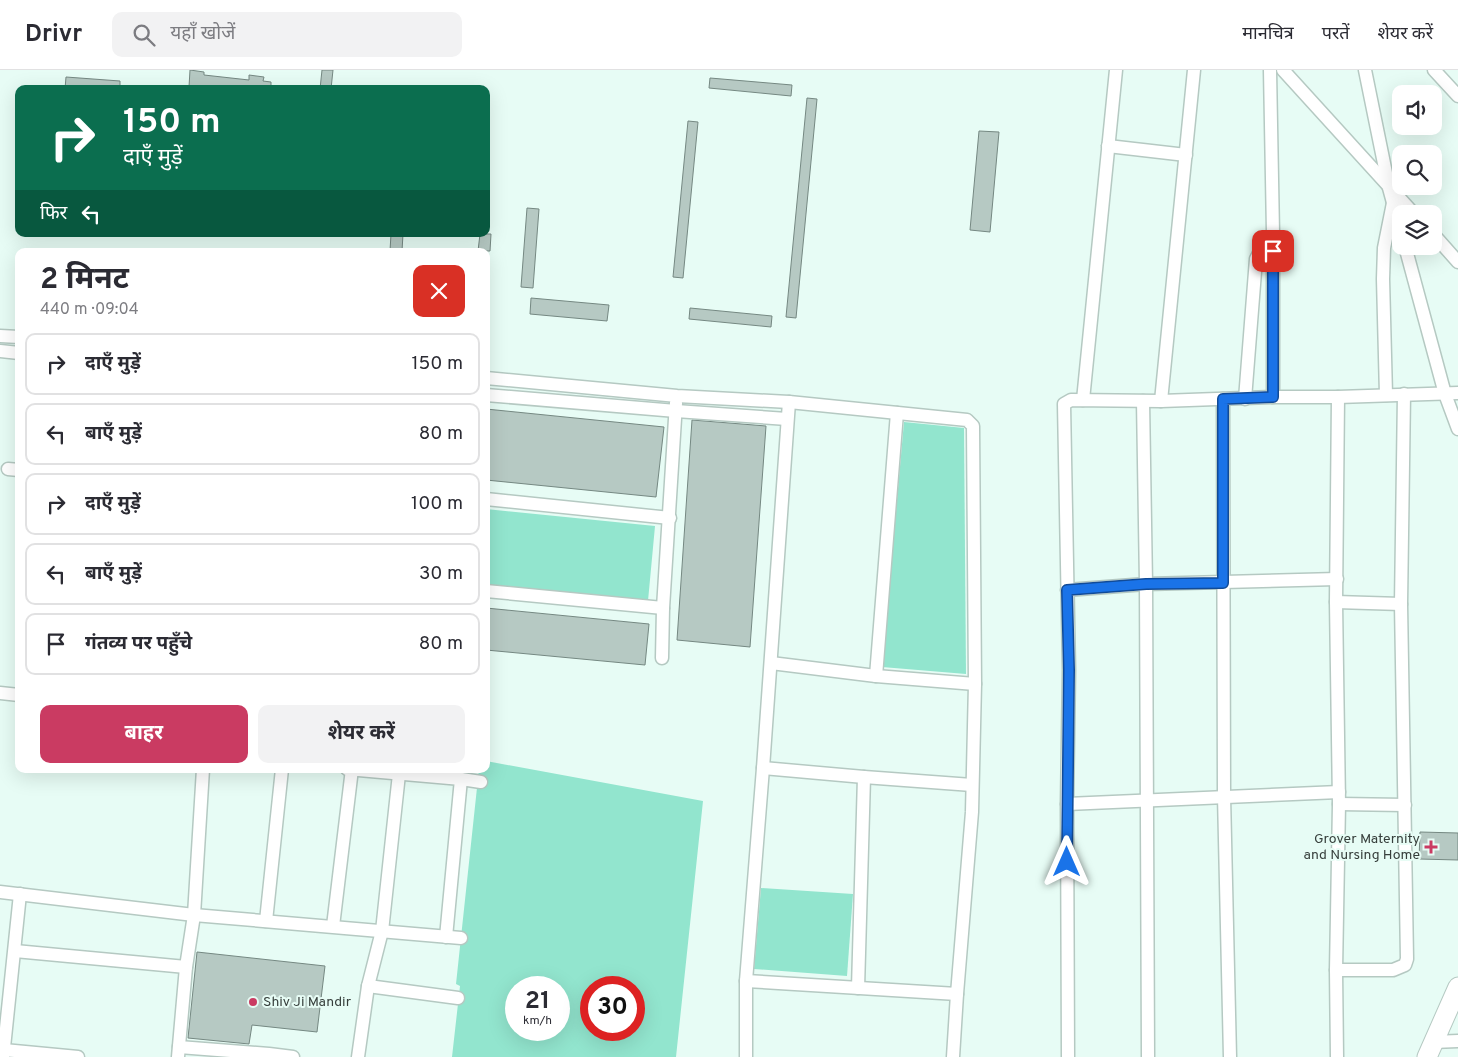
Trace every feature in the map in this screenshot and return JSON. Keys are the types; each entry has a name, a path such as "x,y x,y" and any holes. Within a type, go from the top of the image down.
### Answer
{"street":[{"path":"1083,400 1116,70"},
{"path":"1161,401 1194,70"},
{"path":"1270,70 1273,233 1273,397"},
{"path":"1283,70 1405,205"},
{"path":"1366,70 1393,203 1384,248 1383,264 1386,395"},
{"path":"1434,70 1458,96"},
{"path":"1108,146 1186,155"},
{"path":"1244,399 1256,259 1273,233"},
{"path":"1442,245 1458,262"},
{"path":"1408,255 1452,393 1458,429"},
{"path":"0,336 15,337"},
{"path":"0,351 15,353"},
{"path":"490,378 677,396 789,402 967,420 973,426 976,684 972,785 953,1057"},
{"path":"1068,1057 1067,804 1069,670 1063,407 1067,401 1083,400 1161,401 1452,393"},
{"path":"490,394 787,419"},
{"path":"1336,970 1393,970 1405,965 1406,959 1406,806 1401,604 1404,394"},
{"path":"662,658 663,608 677,396"},
{"path":"1336,1057 1339,798 1336,602 1338,396"},
{"path":"1223,399 1224,796 1230,1057"},
{"path":"1143,401 1146,584 1148,1057"},
{"path":"746,1057 746,981 789,402"},
{"path":"876,676 897,413"},
{"path":"490,499 670,518"},
{"path":"1067,590 1146,584 1337,579"},
{"path":"490,591 663,608"},
{"path":"1336,602 1401,604"},
{"path":"770,663 876,676 976,684"},
{"path":"0,693 15,695"},
{"path":"763,768 864,778 972,785"},
{"path":"203,773 194,915 186,967 179,1052 293,1057"},
{"path":"266,921 282,773"},
{"path":"333,926 352,773"},
{"path":"390,773 481,782"},
{"path":"358,1057 368,986 382,931 399,774"},
{"path":"858,988 864,778"},
{"path":"446,937 461,779"},
{"path":"1067,804 1224,796 1339,798 1406,806"},
{"path":"0,892 194,915 461,938"},
{"path":"20,894 4,1054 78,1057"},
{"path":"14,951 186,967"},
{"path":"746,981 957,994"},
{"path":"368,986 458,998"},
{"path":"1430,1050 1458,988"},
{"path":"1430,1050 1458,1041"}],"green space":[{"path":"904,422 964,428 966,674 882,667"},
{"path":"490,509 655,526 648,601 490,585"},
{"path":"490,762 703,801 676,1057 452,1057 460,986 456,984 479,773 490,773"},
{"path":"761,888 853,894 847,976 754,969"}],"building":[{"path":"190,70 204,72 204,75 249,80 249,75 264,77 263,81 271,82 271,85 189,85"},
{"path":"322,70 333,70 331,85 320,85"},
{"path":"66,77 120,81 120,85 65,85"},
{"path":"710,78 792,85 791,96 709,88"},
{"path":"807,98 817,99 796,318 786,317"},
{"path":"688,121 698,122 683,278 673,277"},
{"path":"979,131 999,132 990,232 970,230"},
{"path":"527,208 539,209 533,288 521,287"},
{"path":"491,234 490,251 490,248 478,248 480,237 490,237"},
{"path":"391,237 403,237 402,248 390,248"},
{"path":"531,298 609,305 607,321 530,314"},
{"path":"690,308 772,316 771,327 689,319"},
{"path":"490,409 664,427 656,497 490,480"},
{"path":"692,420 766,426 750,647 677,640"},
{"path":"490,608 649,624 645,665 490,650"},
{"path":"1420,832 1458,833 1458,860 1419,859"},
{"path":"197,952 325,966 317,1032 252,1025 249,1044 188,1038"}],"place":[{"name":"Grover Maternity and Nursing Home","path":"1431,847"},
{"name":"Shiv Ji Mandir","path":"253,1002"}],"route":[{"path":"1067,862 1069,670 1067,590 1146,584 1223,583 1223,399 1273,397 1273,251"}]}
